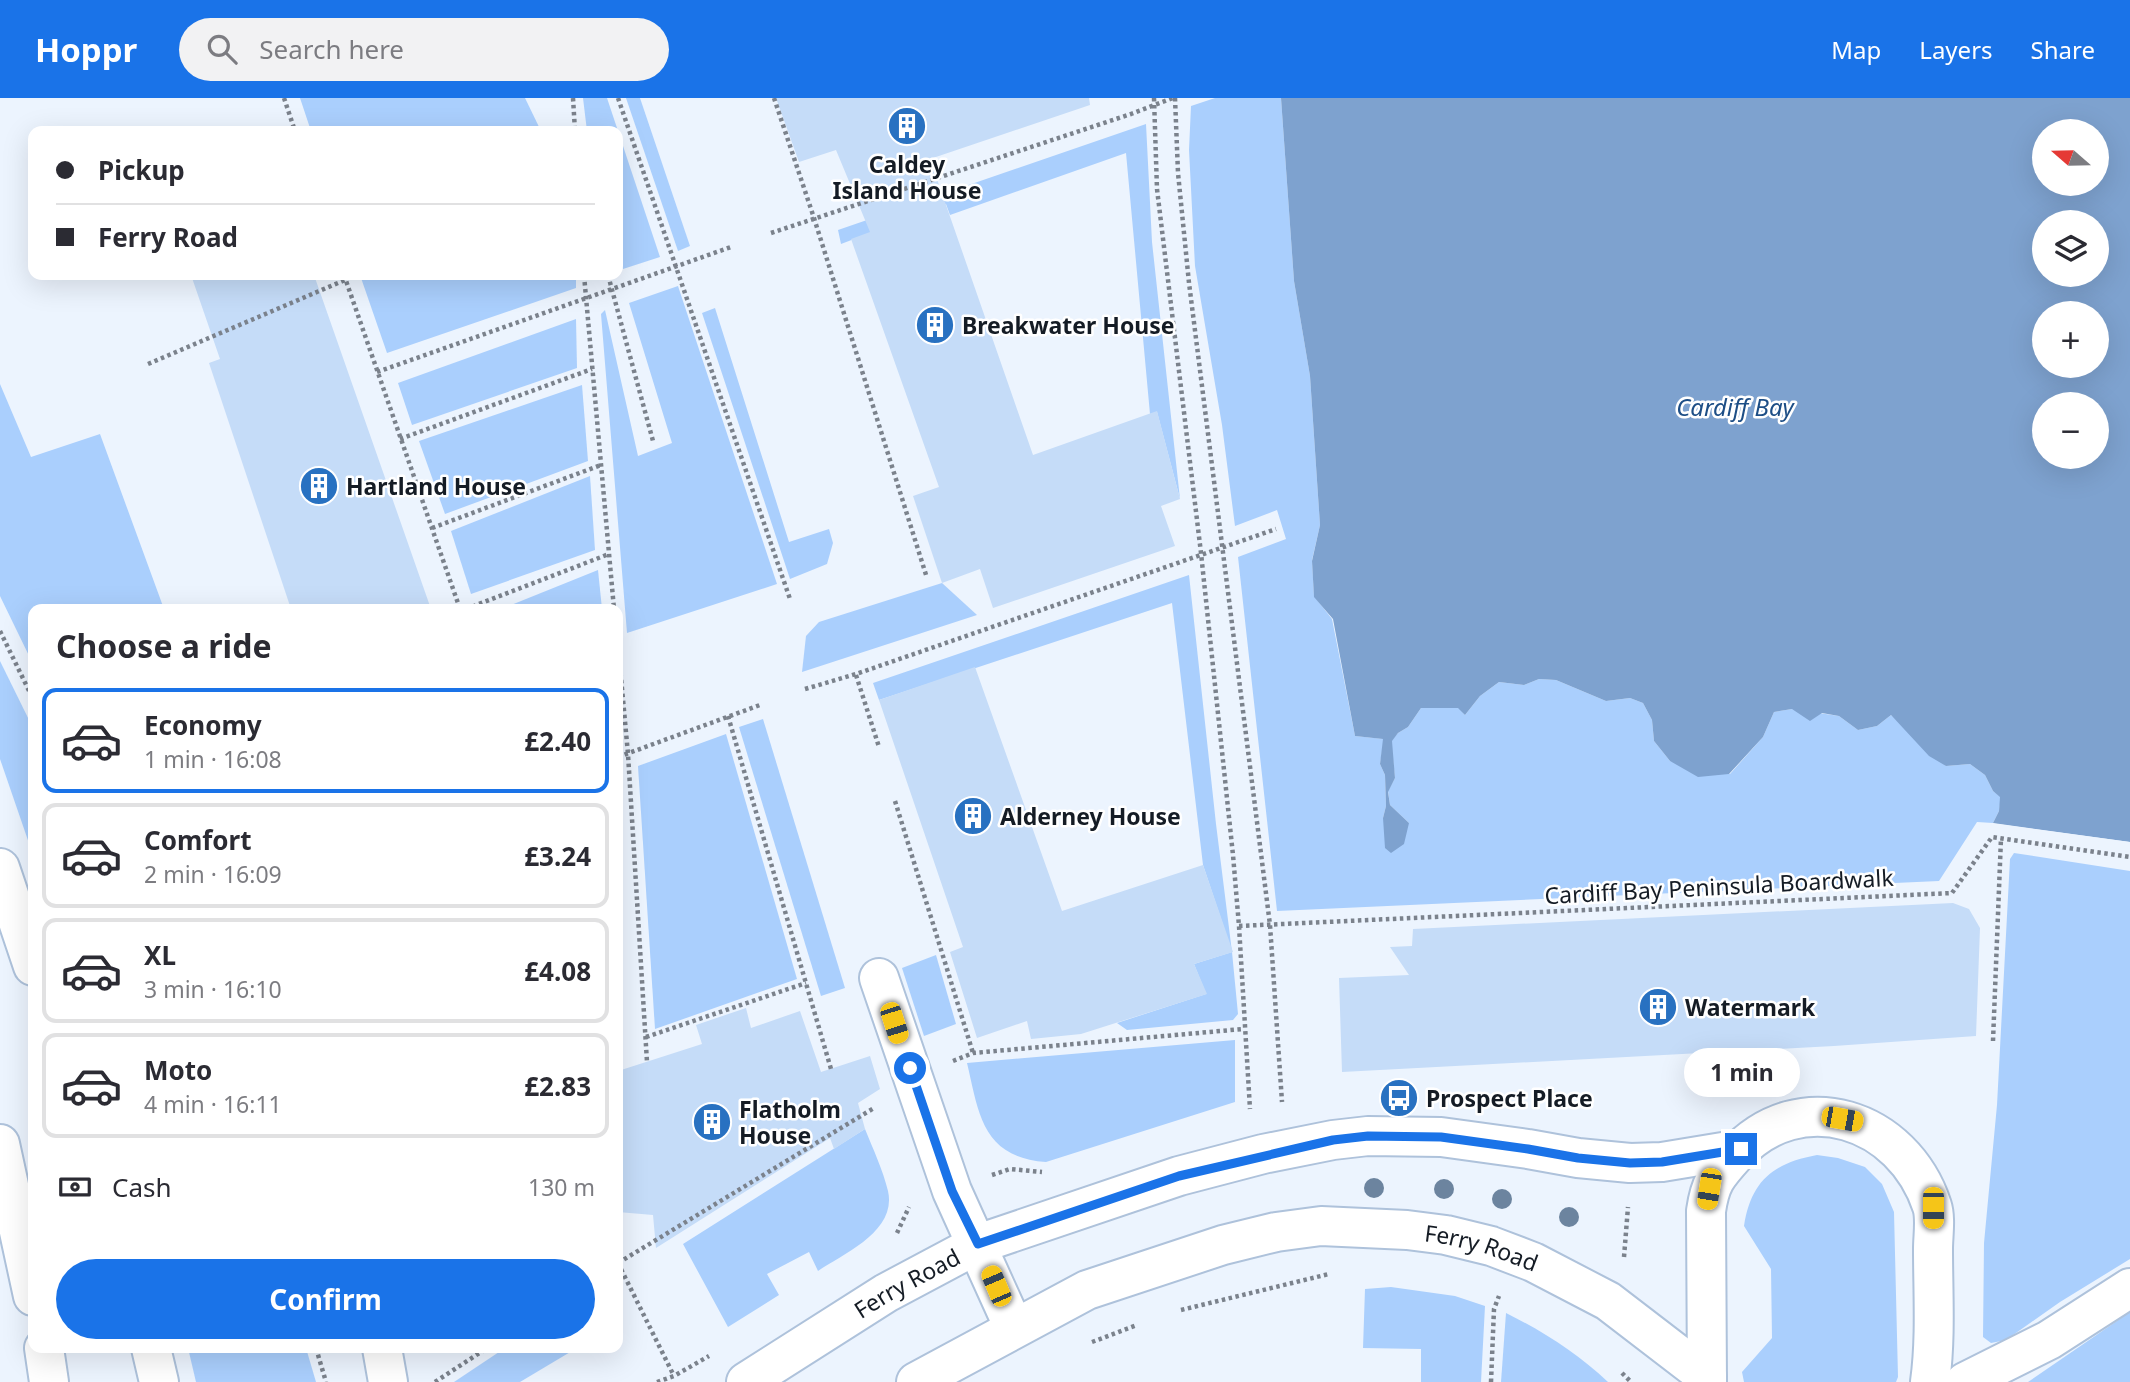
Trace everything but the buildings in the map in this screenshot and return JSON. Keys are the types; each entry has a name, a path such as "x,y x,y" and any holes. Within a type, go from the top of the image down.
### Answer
{"street":[{"path":"0,868 28,951"},
{"path":"879,978 952,1191 1014,1328"},
{"path":"1707,1379 1706,1211 1709,1189 1719,1173 1764,1129 1789,1119 1827,1117 1857,1122 1905,1155 1933,1208 1930,1382"},
{"name":"Ferry Road","path":"746,1382 887,1293 978,1244 1179,1176 1333,1140 1368,1136 1441,1137 1578,1158 1630,1163 1662,1162 1741,1149"},
{"path":"0,1144 28,1273"},
{"name":"Ferry Road","path":"916,1382 1087,1290 1223,1245 1276,1232 1321,1226 1407,1230 1457,1238 1491,1246 1534,1262 1608,1301 1707,1379"},
{"path":"1965,1382 2049,1340 2130,1288"},
{"path":"152,1353 159,1382"},
{"path":"383,1353 388,1382"}],"path":[{"path":"284,98 293,126"},
{"path":"573,98 575,126"},
{"path":"618,98 790,599"},
{"path":"774,98 927,578"},
{"path":"1154,98 1157,189 1201,553 1239,926 1243,1029 1250,1109"},
{"path":"771,233 1174,98 1189,283 1270,925 1282,1102"},
{"path":"377,372 731,247"},
{"path":"148,363 337,280"},
{"path":"345,280 458,604"},
{"path":"584,280 614,604"},
{"path":"610,280 653,441"},
{"path":"400,439 592,369"},
{"path":"432,528 601,465"},
{"path":"805,690 1276,529"},
{"path":"479,604 609,554"},
{"path":"0,631 28,689"},
{"path":"856,674 878,747"},
{"path":"623,700 647,1062"},
{"path":"623,756 760,705"},
{"path":"728,716 831,1069"},
{"path":"895,801 973,1053"},
{"name":"Cardiff Bay Peninsula Boardwalk","path":"1270,925 1952,893 1992,837 2001,838"},
{"path":"1993,1041 2001,838 2130,857"},
{"path":"1239,926 1270,925"},
{"path":"646,1037 806,983"},
{"path":"949,1063 973,1053 1243,1029"},
{"path":"623,1260 874,1108"},
{"path":"991,1175 1010,1169"},
{"path":"1624,1266 1629,1202"},
{"path":"623,1273 674,1376"},
{"path":"1180,1311 1320,1276"},
{"path":"1491,1382 1494,1309 1500,1294"},
{"path":"317,1353 326,1382"},
{"path":"435,1382 479,1353"}],"shaded area":[{"path":"300,98 525,98 539,126 309,126"},
{"path":"583,98 607,98 616,126 586,126"},
{"path":"626,98 640,98 690,246 678,251"},
{"path":"1215,98 1281,98 1294,281 1310,376 1320,525 1312,560 1314,596 1332,619 1355,736 1384,739 1380,764 1385,775 1386,806 1383,818 1409,823 1390,805 1388,791 1395,778 1391,741 1408,727 1421,708 1459,708 1465,715 1480,696 1499,682 1524,685 1539,679 1556,680 1606,701 1630,698 1643,703 1652,720 1654,741 1670,761 1730,774 1763,737 1774,712 1792,709 1839,716 1858,730 1877,726 1891,715 1946,766 1970,764 1985,775 1993,791 2001,797 1999,811 1993,823 1977,822 1939,881 1277,911 1238,557 1286,539 1277,510 1235,526 1222,425 1195,266 1189,150 1191,106"},
{"path":"1146,124 1152,242 1180,499 1157,412 1150,414 1126,153 950,215 946,204 841,244 838,230"},
{"path":"623,146 660,257 623,269"},
{"path":"362,280 576,280 576,288 387,353"},
{"path":"678,286 777,584 627,633 601,314 605,310 638,456 672,443 629,303"},
{"path":"715,308 789,542 829,529 833,543 827,564 790,579 702,313"},
{"path":"576,319 577,368 412,425 398,383"},
{"path":"0,384 31,457 100,434 162,604 28,604 28,654 0,596"},
{"path":"582,385 588,461 445,514 419,441"},
{"path":"590,476 595,550 471,594 451,531"},
{"path":"598,570 601,604 513,604"},
{"path":"1189,575 1232,952 1203,865 1172,603 879,700 873,683"},
{"path":"942,583 977,615 802,672 806,636 819,622"},
{"path":"0,661 28,718 28,840 0,759"},
{"path":"763,719 845,988 821,996 739,727"},
{"path":"726,734 797,979 655,1029 638,766"},
{"path":"2014,853 2130,871 2130,1259 2060,1302 2006,1340 1991,1343 1983,1337 1984,1243 1997,1105 2010,859"},
{"path":"1232,952 1238,1014 1233,1020 1127,1030 1117,1023 1206,994 1194,964"},
{"path":"936,955 956,1024 924,1036 902,968"},
{"path":"1235,1040 1235,1102 1046,1162 1008,1152 996,1142 980,1115 967,1063"},
{"path":"865,1129 888,1191 889,1205 885,1218 866,1239 818,1271 809,1252 767,1274 779,1295 728,1327 683,1244"},
{"path":"1817,1155 1838,1158 1865,1167 1882,1184 1894,1212 1896,1382 1744,1382 1742,1372 1772,1338 1771,1269 1744,1226 1747,1210 1759,1186 1776,1169"},
{"path":"1391,1287 1455,1296 1485,1306 1481,1382 1421,1382 1421,1349 1363,1348 1365,1289"},
{"path":"2130,1312 2130,1382 2028,1382"},
{"path":"1506,1313 1560,1344 1608,1382 1501,1382"},
{"path":"189,1353 307,1353 316,1382 196,1382"},
{"path":"498,1353 569,1353 520,1382 454,1382"}],"water":[{"name":"Cardiff Bay","path":"1281,98 2130,98 2130,842 1993,823 1999,811 2000,797 1993,791 1985,775 1970,764 1946,766 1929,756 1891,715 1877,726 1858,730 1839,716 1822,713 1810,721 1792,709 1774,712 1763,737 1729,774 1698,777 1670,761 1654,741 1652,720 1643,703 1630,698 1606,701 1556,680 1539,679 1524,685 1499,682 1480,696 1465,715 1458,708 1421,708 1408,727 1398,733 1392,741 1395,778 1388,792 1390,805 1409,823 1404,844 1391,853 1385,848 1385,775 1380,764 1383,739 1355,736 1333,619 1314,597 1312,561 1320,525 1310,376 1294,281"}],"pier":[{"path":"1990,823 2130,842 2130,846 1993,827"}],"place":[{"name":"Caldey Island House","path":"907,126"},
{"name":"Breakwater House","path":"935,325"},
{"name":"Hartland House","path":"319,486"},
{"name":"Alderney House","path":"973,816"},
{"name":"Watermark","path":"1658,1007"},
{"name":"Prospect Place","path":"1399,1098"},
{"name":"Flatholm House","path":"712,1122"}],"route":[{"path":"910,1068 952,1191 978,1244 1179,1176 1263,1154 1333,1140 1368,1136 1441,1137 1578,1158 1630,1163 1662,1162 1741,1149"}]}
